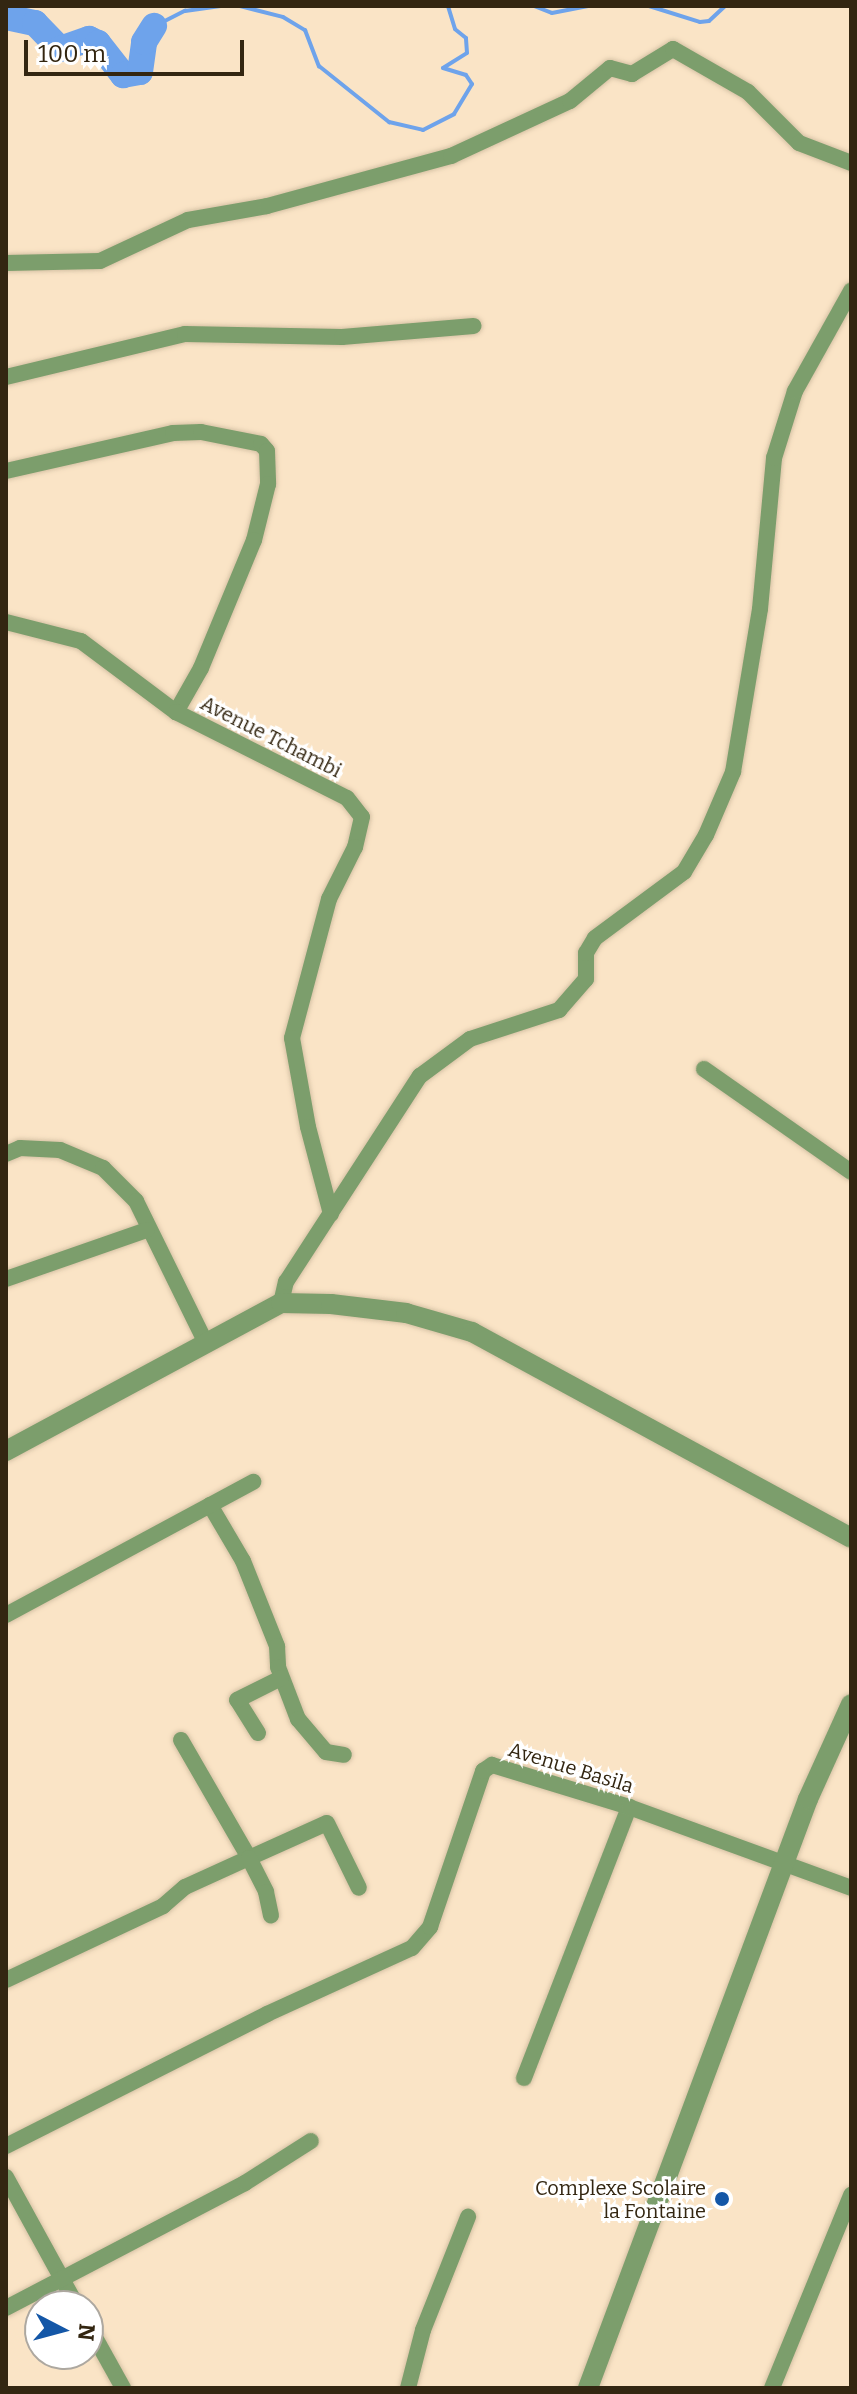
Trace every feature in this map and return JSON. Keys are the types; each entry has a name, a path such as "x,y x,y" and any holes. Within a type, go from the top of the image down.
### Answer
{"street":[{"path":"6,263 100,261 188,220 267,206 451,156 570,101 610,68 632,74 673,49 748,92 799,143 851,163"},
{"path":"281,1303 286,1282 424,1071 470,1039 559,1010 586,979 586,953 595,938 684,872 700,845 733,772 760,609 774,458 795,391 851,291"},
{"path":"6,377 172,336 342,337 474,326"},
{"path":"6,471 173,433 201,432 261,444 267,451 268,484 254,540 201,668 176,712"},
{"name":"Avenue Tchambi","path":"6,622 81,641 176,712 347,798 362,817 355,847 329,899 292,1038 331,1214"},
{"path":"704,1069 851,1172"},
{"path":"6,1154 20,1148 60,1150 103,1168 136,1201 147,1230 206,1343"},
{"path":"6,1279 147,1230"},
{"path":"6,1451 281,1303 406,1313 472,1332 851,1538"},
{"path":"6,1615 253,1482"},
{"path":"210,1505 228,1528 248,1575 277,1646 281,1678 298,1719 326,1752 344,1755"},
{"path":"258,1733 237,1700 281,1678"},
{"path":"588,2388 784,1863 851,1704"},
{"path":"181,1740 249,1858 266,1892 271,1915"},
{"name":"Avenue Basila","path":"6,2146 267,2014 412,1948 430,1927 483,1771 492,1765 629,1807 851,1888"},
{"path":"524,2078 629,1807"},
{"path":"6,1980 163,1906 185,1887 327,1823 359,1888"},
{"path":"6,2308 61,2276 245,2183 311,2141"},
{"path":"6,2177 68,2290"},
{"path":"772,2388 851,2195"},
{"path":"408,2388 423,2330 468,2217"},
{"path":"104,2354 123,2388"}],"waterway":[{"path":"155,26 185,11 221,6"},
{"path":"240,6 283,17 305,30 319,66 389,122 423,130 454,114 472,84 466,75 443,68 467,53 466,38 455,29 448,6"},
{"path":"534,6 552,13 589,6"},
{"path":"649,6 700,22 709,21 725,6"},
{"path":"6,17 35,23 60,49 89,39 98,43 123,75 140,72 144,42 154,26"}],"place":[{"name":"Complexe Scolaire la Fontaine","path":"722,2199"}]}
